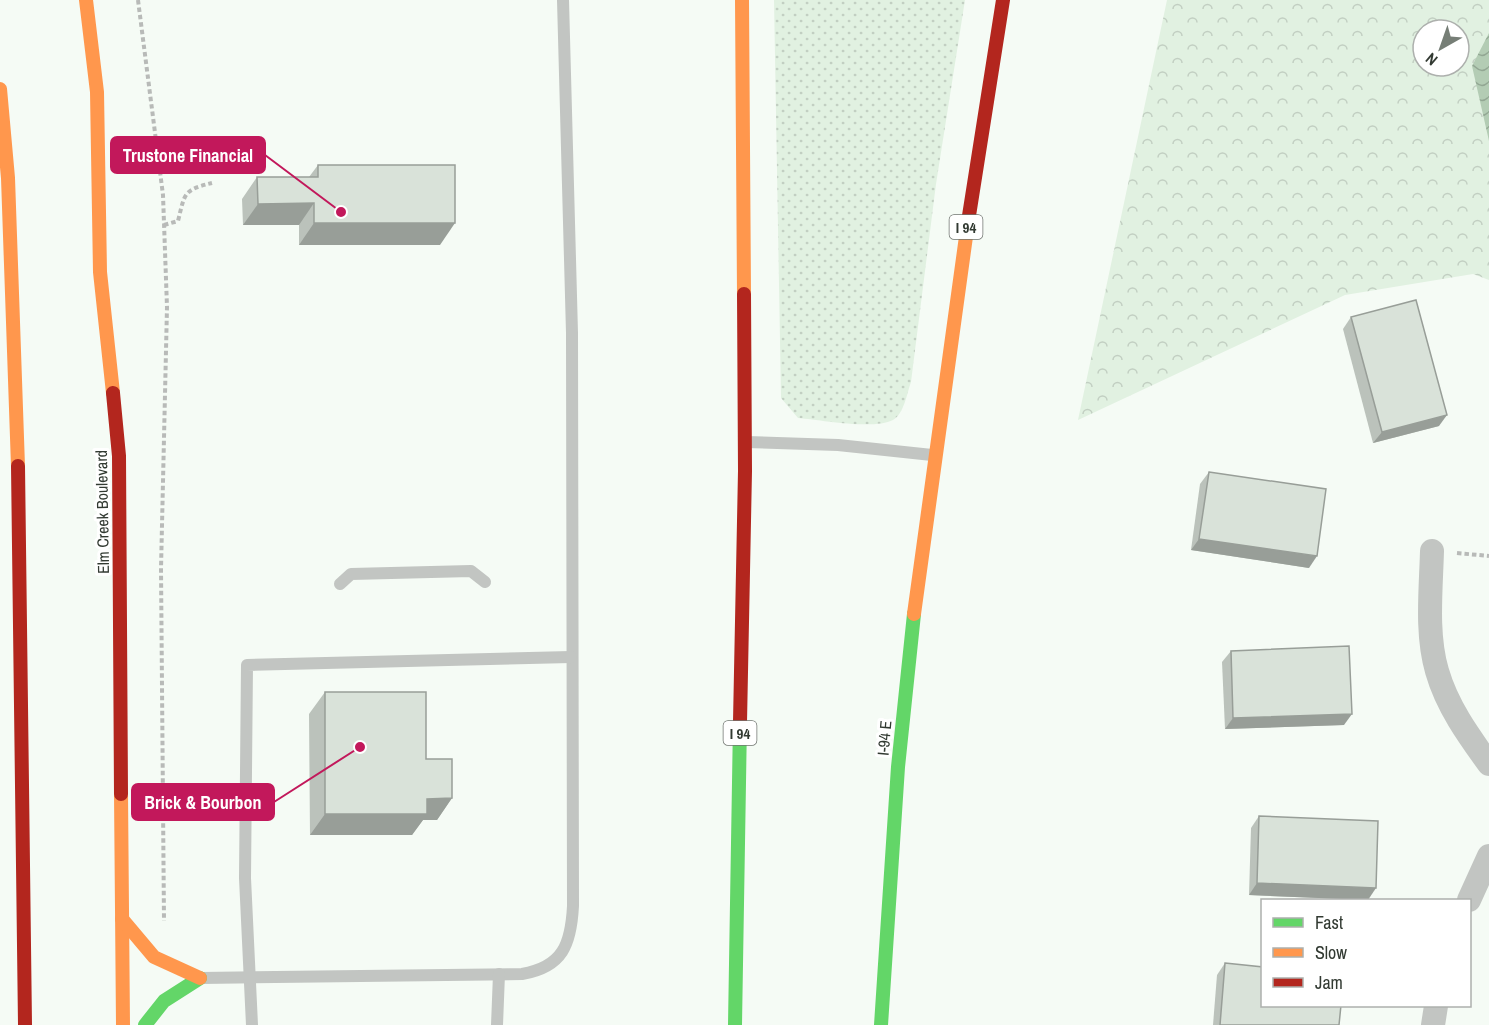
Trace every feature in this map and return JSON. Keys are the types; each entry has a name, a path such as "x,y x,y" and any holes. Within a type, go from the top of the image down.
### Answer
{"main road":[{"name":"Elm Creek Boulevard","path":"86,0 97,92 100,272 118,456 123,1025"},
{"name":"I 94","path":"735,1025 745,442 742,0"},
{"name":"I 94","path":"933,455 954,302 1003,0"},
{"path":"0,89 8,178 20,505 26,1025"},
{"name":"I-94 E","path":"880,1025 886,906 903,709 933,455"},
{"path":"122,919 146,952 164,965 200,978"},
{"path":"146,1025 164,1001 200,978"}],"street":[{"path":"1432,551 1431,599 1436,669 1448,699 1489,764"},
{"path":"1469,899 1489,856"},
{"path":"1433,1025 1436,1007"}],"lane":[{"path":"200,978 499,974 541,971 556,961 565,948 572,927 572,333 563,0"},
{"path":"745,442 838,445 933,455"},
{"path":"340,584 351,574 471,571 485,582"},
{"path":"252,1025 245,878 247,665 571,657"},
{"path":"497,1025 499,974"}],"path":[{"path":"138,0 163,195 164,225 166,307 161,569 164,965"},
{"path":"164,225 178,221 185,194 190,189 212,183"}],"green space":[{"path":"774,0 965,0 936,184 911,382 900,413 893,420 884,423 861,424 798,418 781,398"},
{"path":"1167,0 1489,0 1489,280 1473,274 1345,295 1078,420"}],"water":[{"path":"1489,33 1489,141 1472,66"}],"building":[{"path":"318,165 455,165 455,223 314,223 314,203 258,204 257,177 318,177"},
{"path":"1416,300 1447,415 1382,432 1351,317"},
{"path":"1209,472 1326,489 1317,556 1199,539"},
{"path":"1349,646 1352,714 1233,718 1231,651"},
{"path":"325,692 426,692 426,759 452,759 452,798 427,799 427,814 325,814"},
{"path":"1259,816 1378,821 1376,888 1257,883"},
{"path":"1225,963 1261,967 1261,1007 1341,1007 1339,1025 1220,1025"}],"traffic: fast":[{"path":"881,1025 898,767 914,614"},
{"path":"735,1025 740,722"},
{"path":"145,1025 164,1001 200,978"}],"traffic: slow":[{"path":"86,0 97,92 100,272 113,393"},
{"path":"742,0 744,294"},
{"path":"0,89 8,178 18,466"},
{"path":"914,614 968,222"},
{"path":"121,794 123,1025"},
{"path":"122,919 154,957 200,978"}],"traffic: jam":[{"path":"968,222 1003,0"},
{"path":"740,722 745,471 744,294"},
{"path":"113,393 119,456 121,794"},
{"path":"18,466 25,1025"}],"place":[{"name":"Trustone Financial","path":"341,212"},
{"name":"Brick & Bourbon","path":"360,747"}]}
